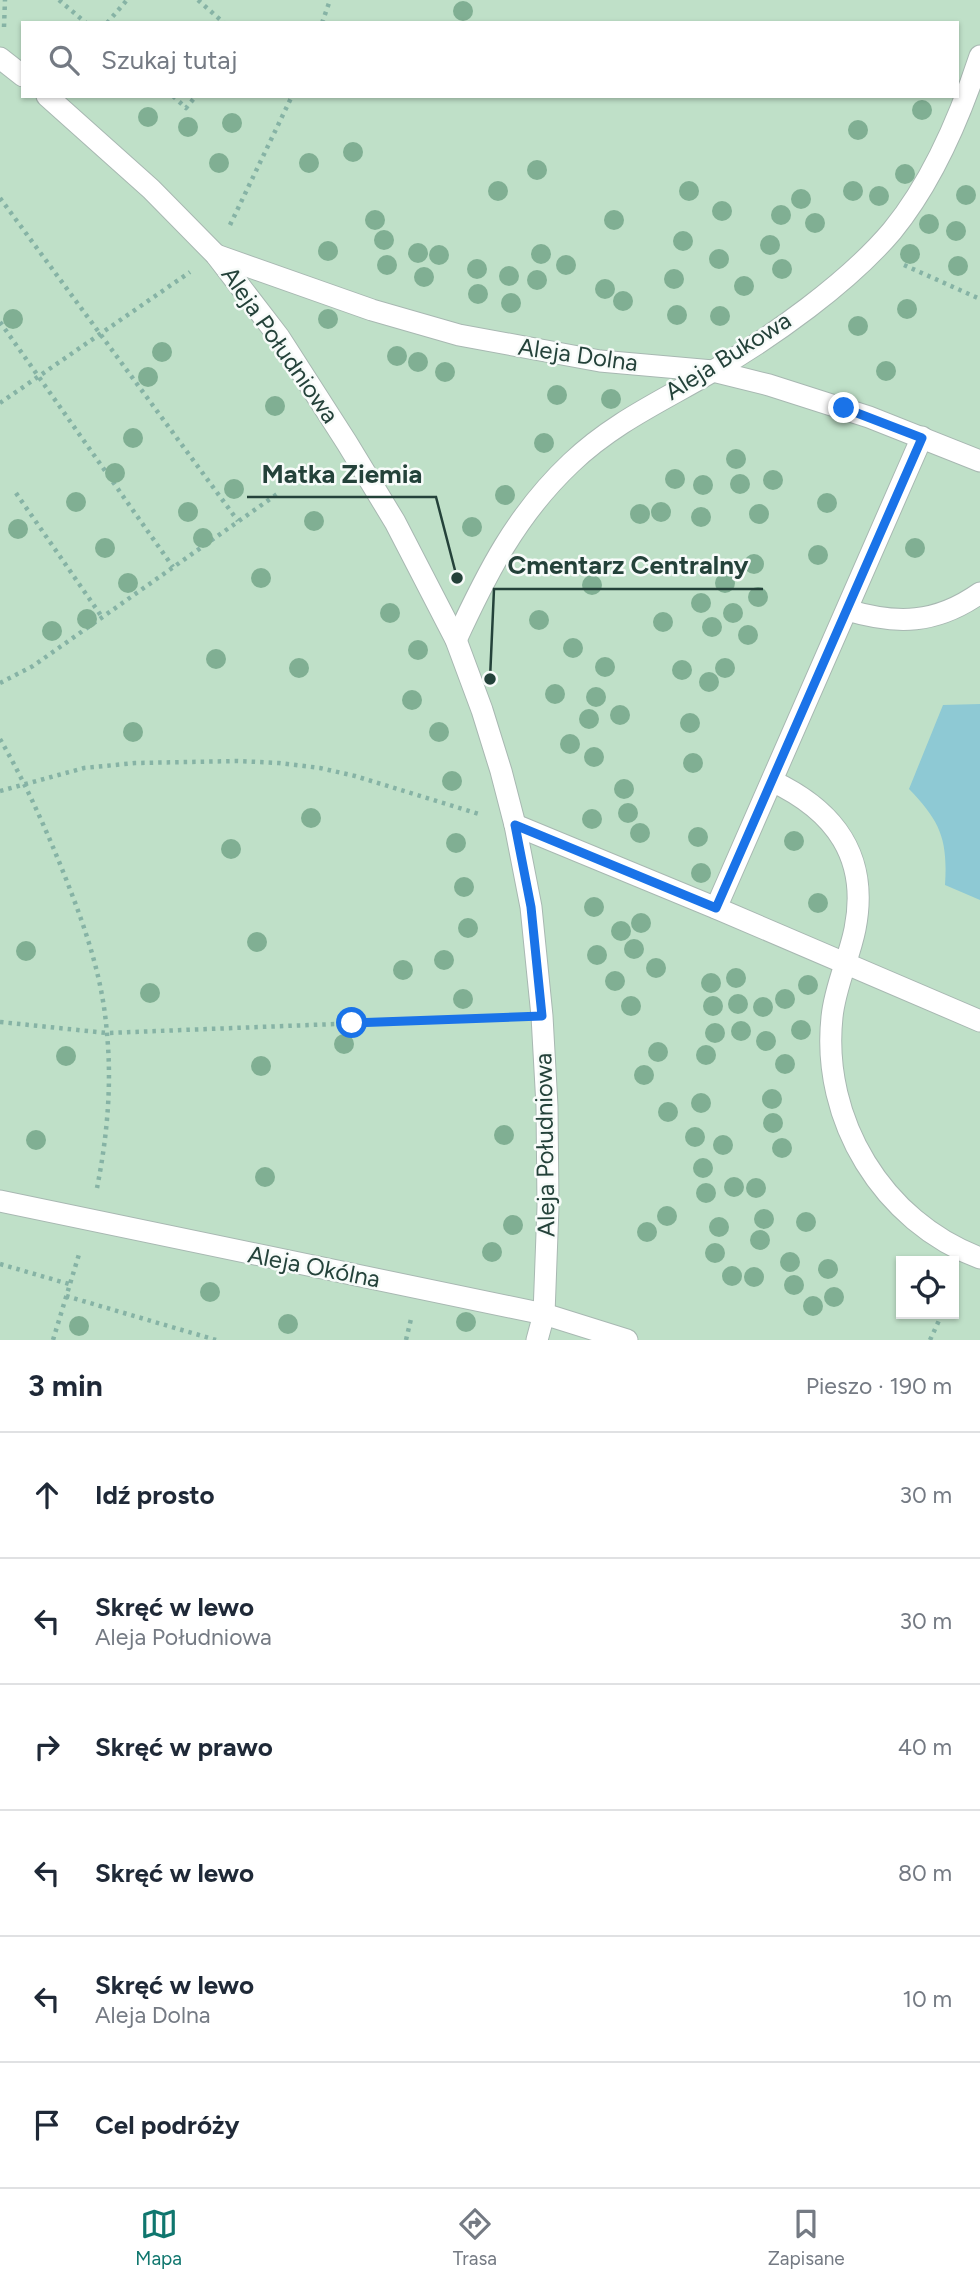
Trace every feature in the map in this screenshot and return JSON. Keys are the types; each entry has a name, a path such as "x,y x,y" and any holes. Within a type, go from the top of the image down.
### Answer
{"street":[{"name":"Aleja Bukowa","path":"456,640 487,574 512,531 571,463 608,432 650,404 713,371 821,296 892,230 942,151 966,99 980,56"},
{"path":"0,58 21,74"},
{"name":"Aleja Południowa","path":"49,98 151,189 216,255 279,338 395,522 456,640 482,710 515,825 531,907 542,1016 547,1106 548,1194 544,1314 537,1340"},
{"name":"Aleja Dolna","path":"216,255 372,310 458,335 561,355 713,371 818,400 980,461"},
{"path":"716,908 922,438"},
{"path":"847,610 886,620 904,620 948,611 980,593"},
{"path":"772,781 788,788 815,808 841,834 849,850 858,884 855,932 835,998 831,1046 837,1095 849,1132 873,1175 905,1212 936,1236 980,1258"},
{"path":"515,825 980,1021"},
{"name":"Aleja Okólna","path":"0,1201 544,1314 626,1340"}],"path":[{"path":"59,0 84,21"},
{"path":"109,21 127,0"},
{"path":"198,0 222,21"},
{"path":"323,21 330,0"},
{"path":"175,98 186,108 194,98"},
{"path":"0,403 216,255 291,98"},
{"path":"0,198 238,521"},
{"path":"872,251 980,299"},
{"path":"0,322 173,568"},
{"path":"0,683 33,666 280,492"},
{"path":"16,493 102,617"},
{"path":"0,739 26,784 90,941 107,1033 109,1072 104,1143 97,1187 53,1340"},
{"path":"0,791 84,768 135,763 279,762 355,776 515,825"},
{"path":"0,1022 107,1033 542,1016"},
{"path":"0,1264 69,1284"},
{"path":"66,1296 216,1340"},
{"path":"930,1340 940,1319"}],"green space":[{"path":"0,0 980,0 980,1340 0,1340"}],"water":[{"path":"980,704 980,900 945,885 945,855 940,832 928,811 909,789 943,705"}],"place":[{"name":"Matka Ziemia","path":"457,578"},
{"name":"Cmentarz Centralny","path":"490,679"}],"route":[{"path":"352,1023 542,1016 531,907 515,825 716,908 922,438 844,408"}]}
